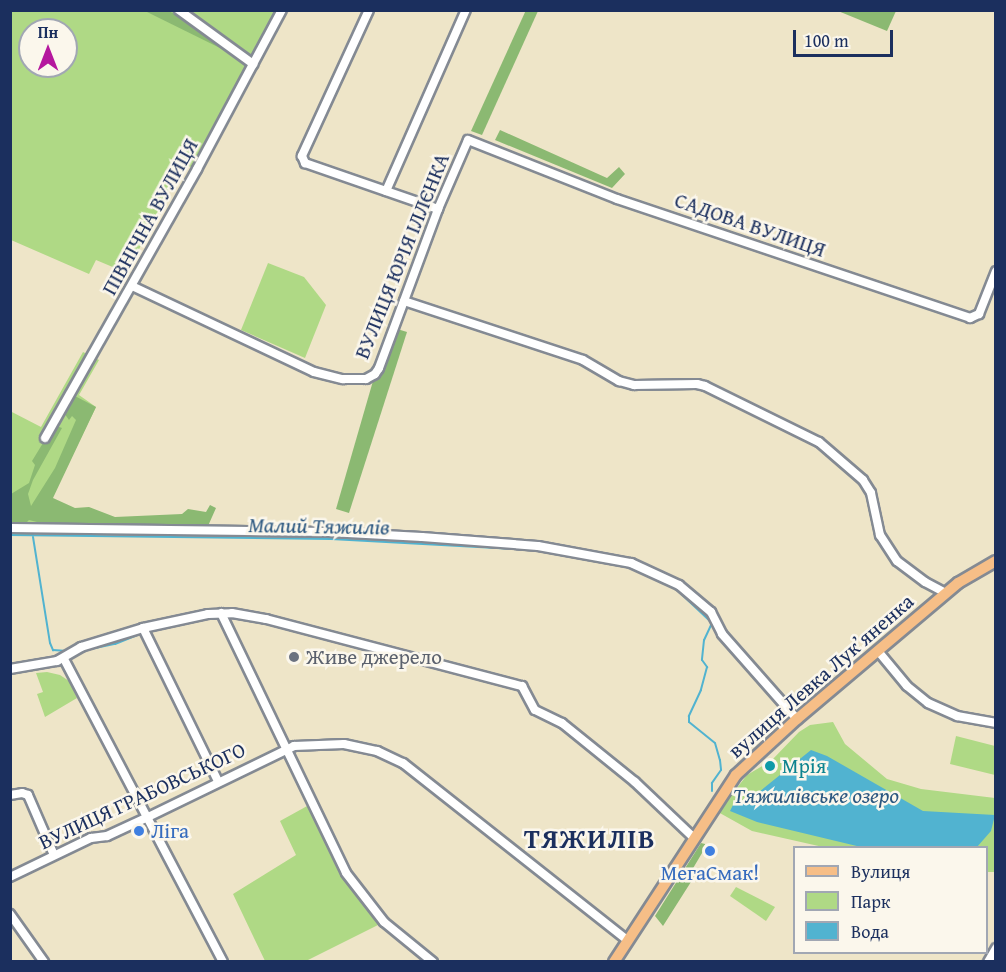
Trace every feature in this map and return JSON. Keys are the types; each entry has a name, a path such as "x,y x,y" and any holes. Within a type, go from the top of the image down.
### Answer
{"main road":[{"name":"вулиця Левка Лукʼяненка","path":"614,962 736,775 797,719 946,593 967,577 996,561"}],"street":[{"path":"179,10 253,64"},
{"name":"ПІВНІЧНА ВУЛИЦЯ","path":"45,438 132,286 282,10"},
{"path":"369,10 302,156 305,163 438,209"},
{"path":"386,191 466,10"},
{"name":"ВУЛИЦЯ ЮРІЯ ІЛЛЄНКА","path":"132,286 314,372 344,379 366,379 375,374 438,209 468,140"},
{"name":"САДОВА ВУЛИЦЯ","path":"468,140 617,199 970,318 979,314 996,271"},
{"path":"404,301 583,360 620,381 634,385 697,384 705,386 819,442 863,480 871,493 880,534 897,561 925,582 946,593"},
{"path":"10,528 329,532 422,537 557,548 631,563 679,585 711,612 722,634 797,719"},
{"path":"221,613 349,877 384,922 433,962"},
{"path":"10,669 64,659 81,647 143,628 221,613 266,619 522,686 535,710 562,723 635,782 694,838"},
{"path":"143,628 218,781"},
{"path":"878,651 907,686 928,703 957,716 996,723"},
{"path":"64,659 223,962"},
{"name":"ВУЛИЦЯ ГРАБОВСЬКОГО","path":"10,877 54,855 146,818 288,748 303,745 344,744 377,751 403,763 628,941"},
{"path":"10,795 22,793 28,795 54,855"},
{"path":"10,914 44,962"},
{"path":"988,962 996,948"}],"green space":[{"path":"526,10 538,11 482,135 471,131"},
{"path":"10,11 282,11 197,169 182,164 127,273 96,260 89,274 11,240"},
{"path":"145,11 168,11 185,18 224,45 222,49"},
{"path":"838,11 896,11 887,31"},
{"path":"500,130 607,178 619,167 625,174 612,188 495,140"},
{"path":"268,263 304,277 326,305 305,358 241,330"},
{"path":"394,328 407,332 349,513 336,509 375,374"},
{"path":"83,352 99,360 79,395 96,407 33,536 11,535 10,411 41,427"},
{"path":"73,395 96,407 53,498 75,508 89,507 115,517 182,514 188,509 206,512 210,505 216,508 208,526 41,523 29,520 24,525 11,525 11,494 29,483 35,465 32,461 54,425 62,428 33,480 28,494 31,506 55,468 76,420 72,416 69,420 64,413"},
{"path":"47,672 60,675 69,681 77,698 45,717 37,694 43,692 36,673"},
{"name":"Тяжилівське озеро","path":"833,722 845,744 887,779 921,789 995,798 995,872 988,872 988,846 819,846 752,831 718,812 747,775 771,761 799,732 810,725"},
{"path":"956,736 995,746 995,775 950,764"},
{"path":"309,805 345,879 380,924 306,961 265,961 233,894 296,855 280,821"},
{"path":"701,843 705,844 705,848 692,870 696,874 663,926 655,916"},
{"path":"736,887 775,907 766,921 730,896"}],"water":[{"name":"Тяжилівське озеро","path":"811,750 827,756 923,811 995,815 991,831 978,846 857,846 757,822 730,811 733,805 749,800"}],"waterway":[{"name":"Малий Тяжилів","path":"10,535 331,539 533,550 568,556"},
{"path":"33,537 50,643 53,650 67,651"},
{"name":"Малий Тяжилів","path":"594,560 626,566"},
{"name":"Малий Тяжилів","path":"659,580 676,589 712,623 704,640 702,660 707,667 701,690 689,716 689,722 715,743 721,770 712,783 712,791"},
{"path":"81,651 115,644 137,635"}],"place":[{"name":"Живе джерело","path":"294,657"},
{"name":"Мрія","path":"770,766"},
{"name":"Ліга","path":"139,831"},
{"name":"МегаСмак!","path":"710,851"}],"district":[{"name":"ТЯЖИЛІВ","path":"590,839"}]}
